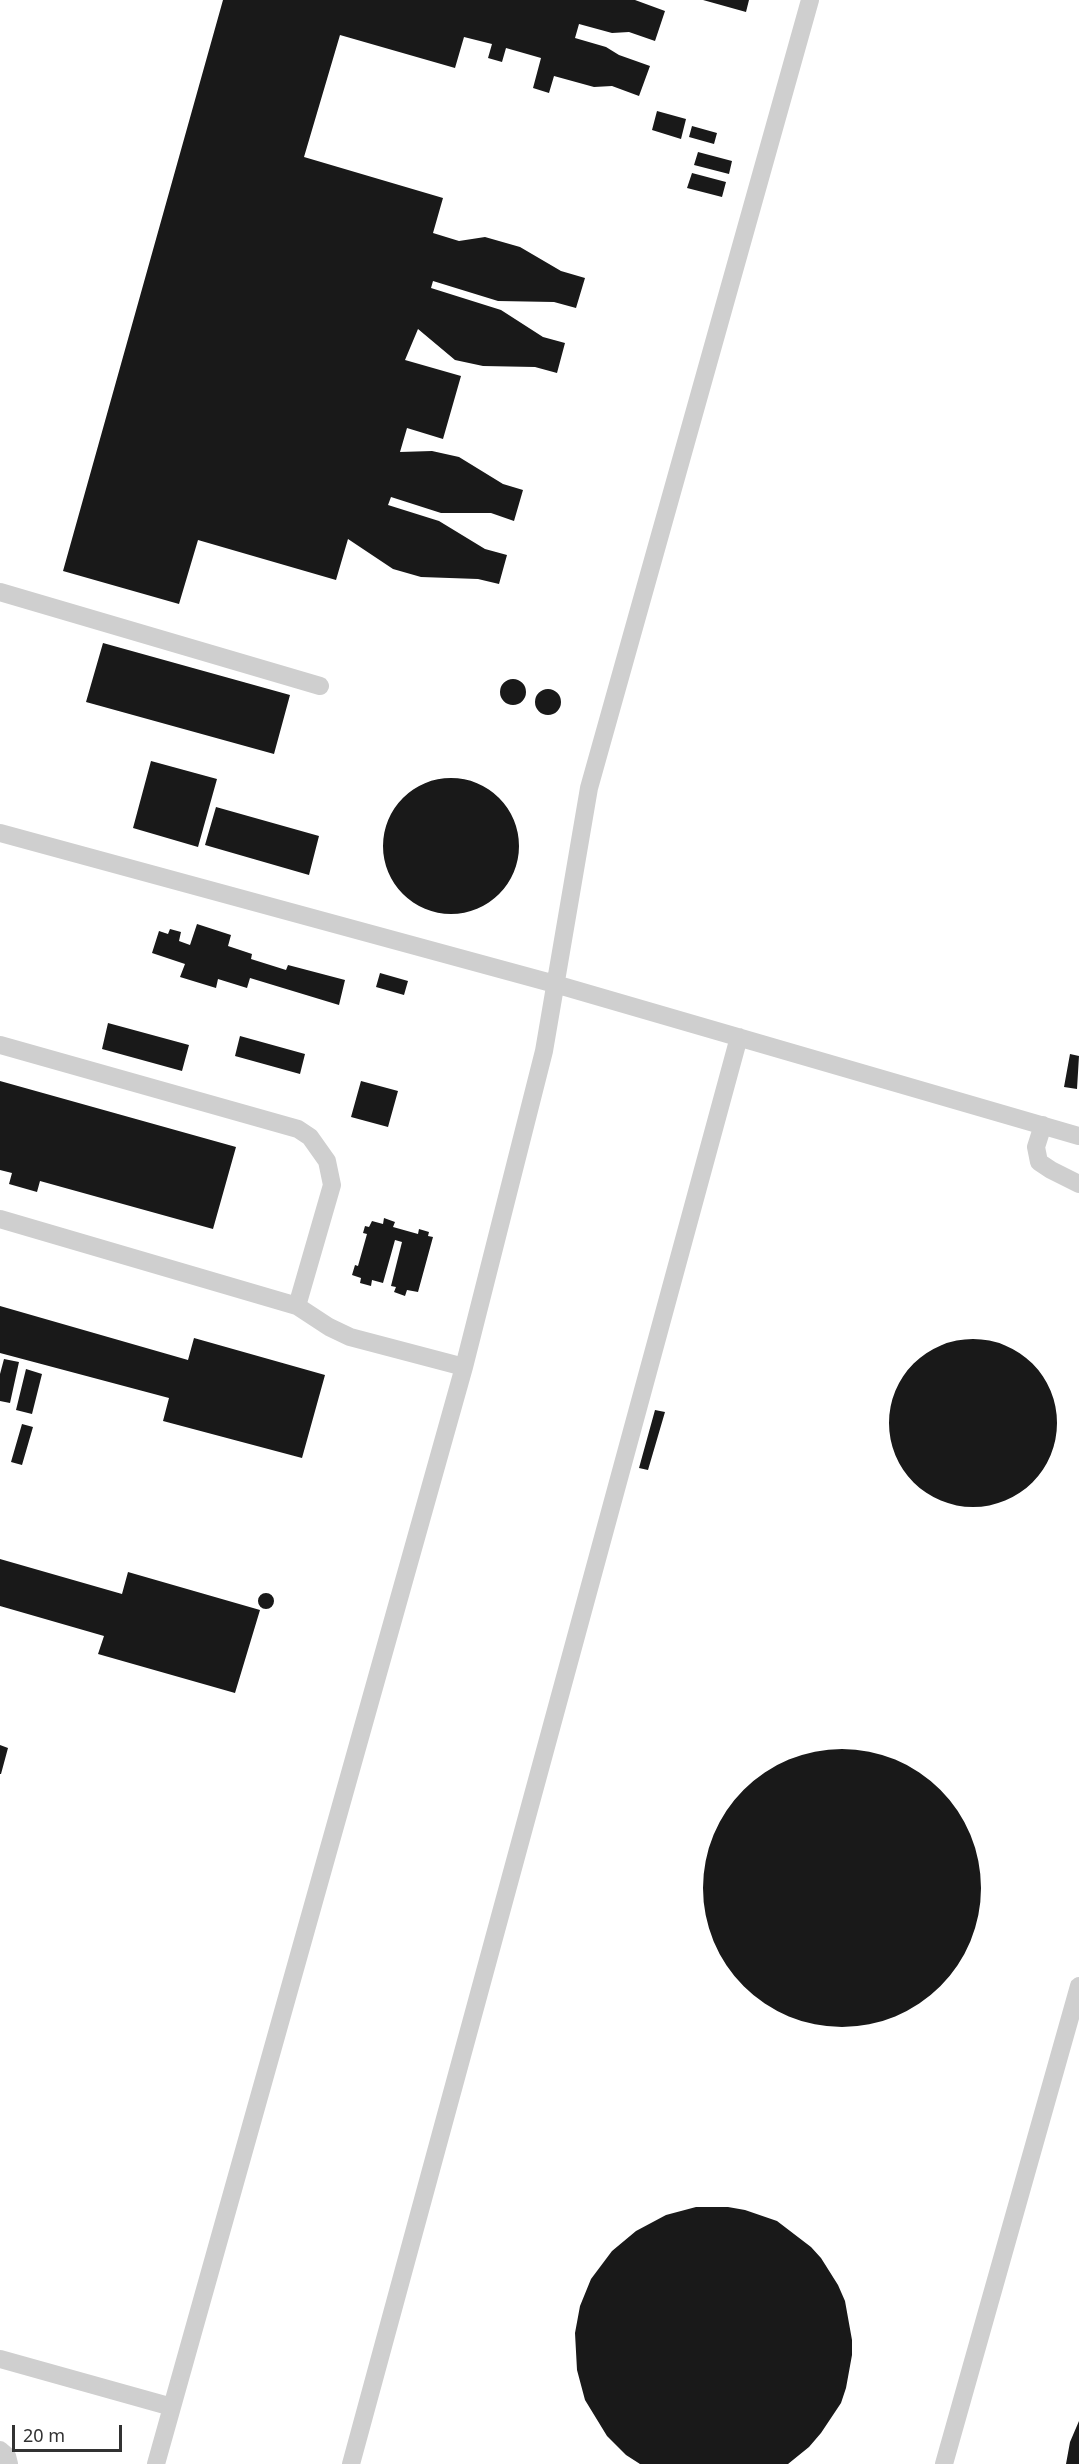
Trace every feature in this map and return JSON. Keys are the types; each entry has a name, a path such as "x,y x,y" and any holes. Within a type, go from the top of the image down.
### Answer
{"lane":[{"path":"156,2464 464,1367 544,1051 589,788 810,0"},
{"path":"0,592 320,686"},
{"path":"0,833 555,984 1079,1136"},
{"path":"351,2464 739,1037"},
{"path":"0,1045 298,1129 310,1137 327,1161 332,1185 297,1306"},
{"path":"1043,1125 1036,1147 1039,1162 1079,1184"},
{"path":"0,1219 297,1306 329,1327 350,1337 464,1367"},
{"path":"944,2464 1079,1986"},
{"path":"0,2359 172,2407"},
{"path":"0,2450 8,2456 9,2464"}],"building":[{"path":"223,0 635,0 665,11 655,41 629,32 612,33 579,24 575,38 606,47 619,55 650,66 639,96 612,86 594,87 554,76 549,93 533,88 541,58 506,48 502,62 488,58 492,44 464,37 455,68 340,35 304,157 443,198 433,233 459,241 485,237 520,247 561,271 585,278 576,308 554,302 498,301 433,281 431,288 501,310 543,337 565,343 557,373 535,367 483,366 455,360 418,329 405,360 461,376 443,439 407,428 400,452 432,451 459,457 503,484 523,490 514,521 491,513 441,513 391,497 388,505 439,521 485,549 507,555 499,584 478,579 421,577 393,569 348,539 336,580 198,540 179,604 63,571"},
{"path":"703,0 749,0 746,12"},
{"path":"657,111 686,119 681,139 652,130"},
{"path":"692,126 717,133 714,144 689,137"},
{"path":"698,152 732,161 729,174 694,165"},
{"path":"692,173 726,182 722,197 687,188"},
{"path":"103,643 290,695 274,754 86,702"},
{"path":"513,679 522,683 526,692 522,701 513,705 504,701 500,692 504,683"},
{"path":"548,689 557,693 561,702 557,711 548,715 539,711 535,702 539,693"},
{"path":"151,761 217,779 198,847 133,828"},
{"path":"451,778 477,783 499,798 514,820 519,846 514,872 499,894 477,909 451,914 425,909 403,894 388,872 383,846 388,820 403,798 425,783"},
{"path":"216,807 319,836 309,875 205,845"},
{"path":"197,924 231,935 228,946 252,954 251,959 286,970 288,965 345,980 339,1005 250,978 247,988 218,979 216,988 180,977 185,964 152,953 159,931 168,934 170,929 181,932 179,941 190,945"},
{"path":"380,973 408,981 404,995 376,987"},
{"path":"108,1023 189,1045 182,1071 102,1049"},
{"path":"240,1036 305,1054 300,1074 235,1056"},
{"path":"1070,1054 1079,1056 1077,1089 1064,1087"},
{"path":"0,1081 236,1147 213,1229 40,1181 37,1192 9,1184 12,1173 0,1170"},
{"path":"361,1081 398,1091 388,1127 351,1117"},
{"path":"384,1218 395,1222 393,1227 418,1234 419,1229 429,1232 428,1236 433,1237 418,1292 407,1290 405,1296 394,1292 396,1287 391,1286 402,1242 395,1240 383,1283 372,1280 371,1286 360,1283 361,1278 352,1275 355,1265 358,1266 367,1234 363,1233 365,1226 369,1227 372,1221 383,1224"},
{"path":"0,1306 188,1360 194,1338 325,1375 302,1458 163,1421 169,1398 0,1353"},
{"path":"973,1339 989,1340 1005,1345 1033,1363 1051,1391 1056,1407 1056,1439 1051,1455 1033,1483 1005,1501 989,1506 973,1507 957,1506 941,1501 913,1483 895,1455 890,1439 889,1423 890,1407 895,1391 913,1363 941,1345 957,1340"},
{"path":"4,1359 19,1362 10,1403 0,1401 0,1374"},
{"path":"26,1369 42,1374 32,1414 16,1410"},
{"path":"655,1410 665,1412 648,1470 639,1468"},
{"path":"22,1424 33,1427 22,1465 11,1462"},
{"path":"0,1559 122,1594 128,1572 260,1610 235,1693 98,1654 104,1636 0,1606"},
{"path":"263,1593 269,1593 274,1601 272,1607 263,1609 258,1604 258,1598"},
{"path":"0,1745 8,1748 1,1774 0,1774"},
{"path":"842,1749 882,1755 908,1765 940,1790 965,1822 975,1848 981,1888 975,1928 965,1954 940,1986 908,2011 882,2021 842,2027 802,2021 776,2011 744,1986 719,1954 709,1928 703,1888 709,1848 719,1822 744,1790 776,1765 802,1755"},
{"path":"696,2207 728,2207 777,2221 811,2247 821,2258 845,2301 852,2340 852,2355 841,2403 809,2447 788,2464 640,2464 626,2455 607,2436 585,2400 577,2370 575,2333 580,2306 591,2279 612,2251 636,2231 666,2215"},
{"path":"1079,2421 1079,2464 1066,2464 1070,2442"}]}
